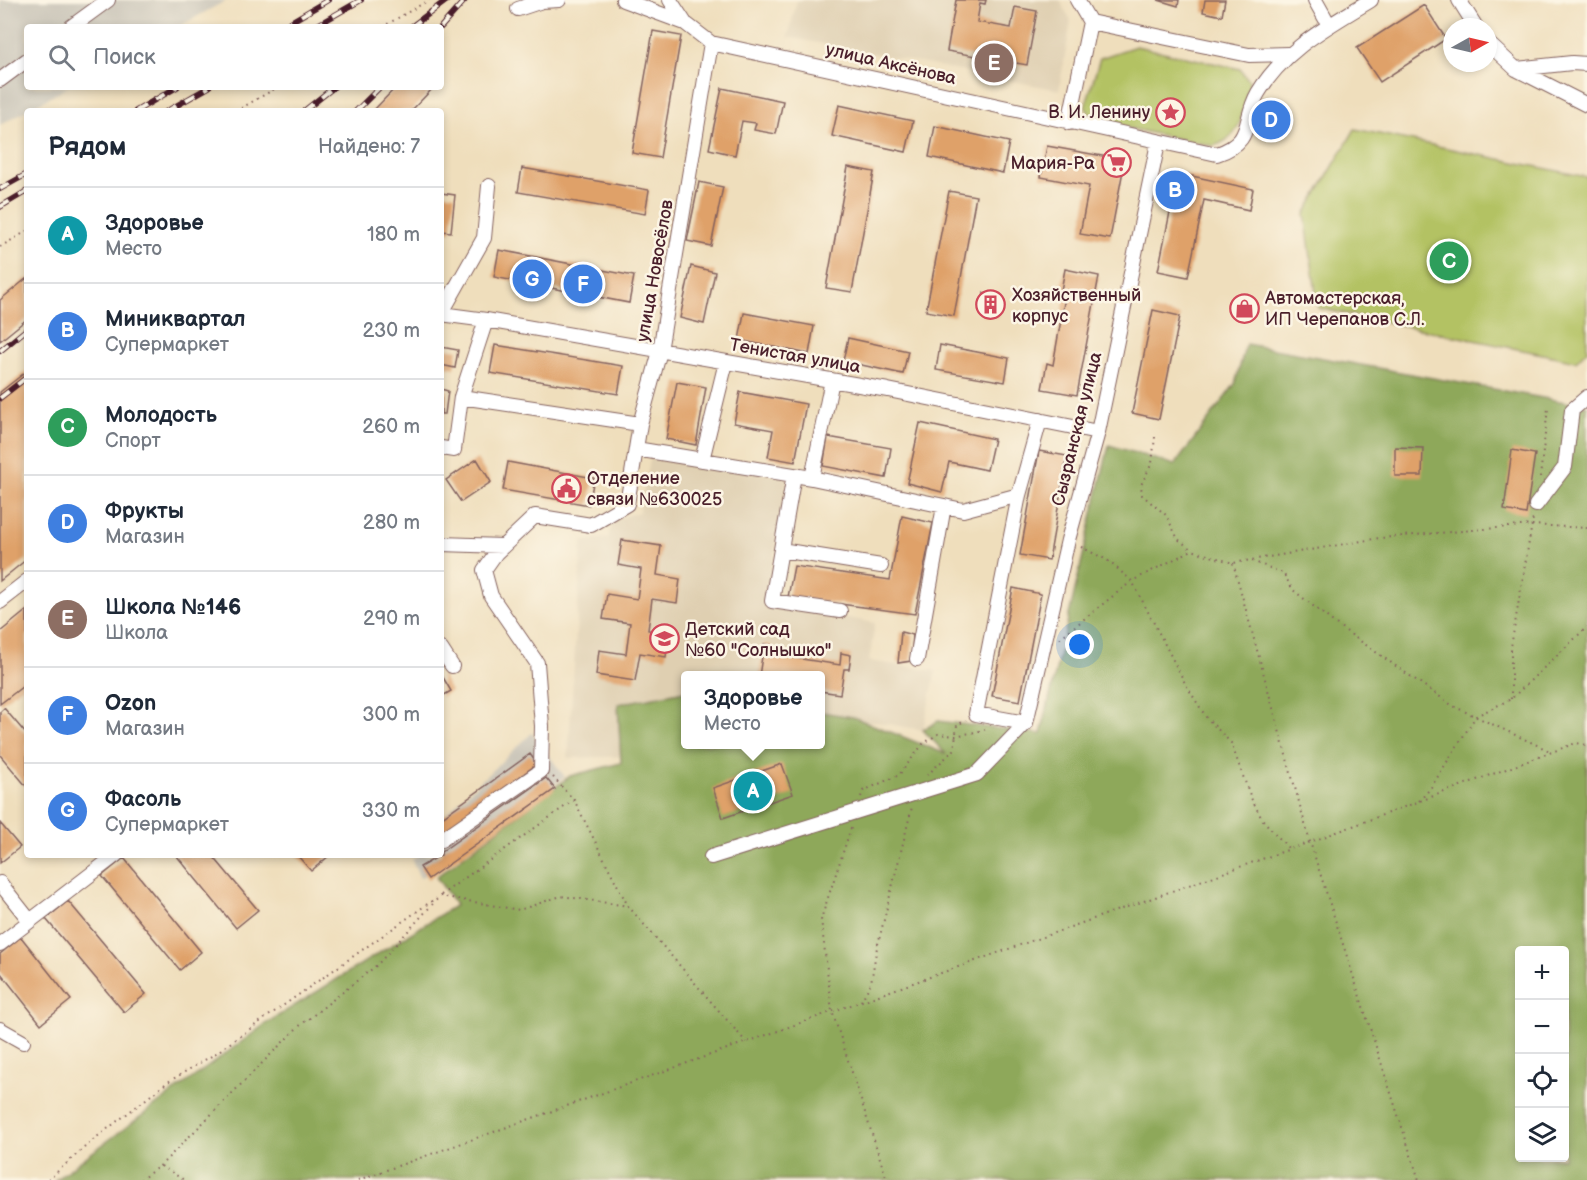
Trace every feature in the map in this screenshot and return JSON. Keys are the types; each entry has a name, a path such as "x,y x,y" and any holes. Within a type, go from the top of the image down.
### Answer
{"street":[{"path":"75,24 108,0"},
{"path":"518,9 542,1 559,0"},
{"path":"623,0 685,23"},
{"name":"улица Аксёнова","path":"670,0 685,23 711,43 1158,143 1217,154 1228,151 1244,137 1252,105 1288,54 1329,25 1371,0"},
{"path":"1069,123 1090,22 1077,0"},
{"path":"1315,0 1329,25"},
{"path":"1459,0 1470,18"},
{"path":"1090,22 1249,55 1288,54"},
{"name":"улица Новосёлов","path":"503,546 535,516 591,525 627,504 640,424 660,351 711,43"},
{"path":"1497,51 1516,69 1587,105"},
{"path":"0,80 24,62"},
{"path":"1516,69 1572,63 1587,64"},
{"name":"Сызранская улица","path":"1026,723 1068,540 1098,432 1158,143"},
{"path":"444,309 484,238 489,186"},
{"name":"Тенистая улица","path":"444,314 832,380 1098,432"},
{"path":"444,448 454,450 461,398 486,320"},
{"path":"702,460 726,362"},
{"path":"812,478 832,380"},
{"path":"1536,505 1564,467 1572,410 1587,397"},
{"path":"461,398 640,424"},
{"path":"1026,723 976,714 1019,495 1040,420"},
{"path":"636,449 812,478 963,510 1019,495"},
{"path":"794,475 772,601 840,611"},
{"path":"917,659 944,506"},
{"path":"444,544 503,546"},
{"path":"444,838 541,771 542,726 537,663 491,596 484,570 503,546"},
{"path":"781,550 881,566"},
{"path":"0,602 24,583"},
{"path":"444,653 453,666"},
{"path":"711,857 976,774 1026,723"},
{"path":"0,944 112,858"},
{"path":"0,883 30,921"},
{"path":"0,1029 23,1042"}],"path":[{"path":"387,24 429,0"},
{"path":"241,108 273,90"},
{"path":"0,247 24,233"},
{"path":"1511,699 1511,647 1536,505 1548,408"},
{"path":"1155,437 1152,463 1141,485 1142,495 1166,514 1178,539 1192,550 1233,563 1380,538 1532,525 1587,528"},
{"path":"1068,540 1107,560 1132,581 1186,685 1206,717 1231,743 1251,798 1262,819 1289,849"},
{"path":"1044,651 1132,581 1192,550"},
{"path":"1250,560 1283,573 1293,590 1333,622 1453,706 1552,752"},
{"path":"1233,563 1310,842 1419,1180"},
{"path":"1419,802 1431,789 1476,716 1511,699 1587,627"},
{"path":"861,1001 871,983 876,952 915,794 924,777 954,750 957,725 976,714"},
{"path":"358,1180 1310,842 1576,743 1587,745"},
{"path":"541,771 552,775 574,800 628,906 746,1041"},
{"path":"48,1180 93,1140 168,1082 213,1055 574,800"},
{"path":"440,896 519,910 561,896 628,906"},
{"path":"140,1180 161,1166 297,1028 376,965 440,896"},
{"path":"821,919 831,1011 887,1180"},
{"path":"161,1166 184,1180"}],"shaded area":[{"path":"0,0 227,0 183,24 24,24 24,90 63,90 30,108 24,108 24,112 0,125"},
{"path":"797,0 1060,0 1071,21 1059,90 788,37"},
{"name":"Детский сад №60 \"Солнышко\"","path":"651,456 788,476 766,603 875,623 869,661 936,671 923,730 871,721 867,738 825,732 825,671 681,671 681,737 668,755 568,758 582,541 608,538 613,520 639,512"},
{"path":"532,733 565,777 420,878 412,860 415,858 444,858 444,815"}],"green space":[{"path":"1136,46 1240,69 1250,82 1240,122 1231,137 1213,146 1095,121 1085,107 1100,58"},
{"path":"1355,129 1587,177 1587,350 1576,361 1318,308 1305,214"},
{"path":"1246,344 1587,406 1587,1180 55,1180 268,1022 456,905 436,877 570,776 621,763 618,704 681,692 681,749 825,749 825,713 853,717 946,754 923,730 938,721 1041,734 1109,445 1175,465 1235,384"}],"building":[{"path":"956,0 986,0 985,4 980,3 977,22 1011,28 1015,7 1037,11 1027,65 947,51"},
{"path":"1158,0 1179,0 1178,6"},
{"path":"1205,0 1225,0 1222,16 1203,12"},
{"path":"1424,5 1443,34 1443,41 1380,82 1357,48"},
{"path":"653,31 681,36 660,158 632,153"},
{"path":"722,88 783,101 776,134 754,130 756,123 742,121 735,155 709,149"},
{"path":"393,90 431,90 414,108 376,108"},
{"path":"839,105 913,121 906,152 832,136"},
{"path":"935,126 1009,142 1003,173 929,157"},
{"path":"1047,146 1125,160 1110,239 1080,234 1089,186 1041,177"},
{"path":"848,167 874,172 852,292 826,288"},
{"path":"522,168 649,190 645,214 518,192"},
{"path":"1178,173 1253,189 1249,210 1204,200 1188,277 1158,271"},
{"path":"699,182 723,187 711,246 687,241"},
{"path":"949,191 976,196 954,316 926,311"},
{"path":"444,193 455,195 451,232 444,231"},
{"path":"499,250 634,276 629,303 494,277"},
{"path":"691,266 715,272 704,324 680,318"},
{"path":"1065,269 1099,276 1077,395 1042,389 1047,363 1053,365 1065,297 1060,296"},
{"path":"24,280 24,321 0,341 0,300"},
{"name":"Хозяйственный корпус","path":"984,293 1001,296 998,317 982,315"},
{"path":"1153,310 1180,316 1159,419 1132,413"},
{"path":"744,313 814,326 809,354 739,340"},
{"path":"848,338 908,351 903,374 843,361"},
{"path":"495,345 623,366 618,394 490,373"},
{"path":"940,345 1009,358 1005,382 936,370"},
{"path":"444,348 458,350 455,368 444,366"},
{"path":"24,373 24,561 0,581 0,392"},
{"path":"677,382 706,387 696,445 666,439"},
{"path":"444,390 448,391 444,414"},
{"path":"740,392 806,404 795,462 768,457 773,430 734,423"},
{"path":"920,423 994,439 987,470 949,462 942,492 907,483"},
{"path":"828,437 891,448 886,478 823,466"},
{"path":"1395,447 1423,448 1422,476 1395,476"},
{"path":"1512,450 1535,454 1526,514 1504,510"},
{"path":"1039,451 1067,456 1049,560 1020,555"},
{"path":"477,459 491,482 461,502 446,480"},
{"path":"508,462 594,478 589,505 503,490"},
{"path":"902,516 933,523 915,614 788,597 794,566 890,580"},
{"path":"622,540 661,546 657,575 680,579 677,603 652,599 648,630 669,634 666,657 640,653 635,681 596,675 599,650 626,654 630,623 603,619 607,594 637,599 641,569 618,565"},
{"path":"1013,588 1041,594 1020,701 992,696"},
{"path":"24,612 24,685 0,704 0,632"},
{"path":"901,632 913,635 911,661 898,663"},
{"path":"764,644 771,645 770,654 840,665 841,653 851,655 849,669 844,669 840,694 825,692 825,671 760,671"},
{"path":"444,679 451,691 444,695"},
{"path":"4,708 24,731 24,783 0,755 0,712"},
{"path":"530,754 537,764 444,832 444,816"},
{"path":"782,764 793,794 723,818 713,788"},
{"path":"546,778 555,789 428,879 420,867 436,858 444,858 444,850"},
{"path":"0,823 20,847 0,863"},
{"path":"124,858 201,952 180,970 102,876"},
{"path":"178,858 215,858 258,910 236,928"},
{"path":"300,858 326,858 311,871"},
{"path":"68,901 146,994 124,1012 46,919"},
{"path":"21,937 71,1000 41,1024 0,972 0,954"}],"railway":[{"path":"287,24 328,0"},
{"path":"319,24 361,0"},
{"path":"415,24 447,0"},
{"path":"444,24 465,0"},
{"path":"141,108 172,90"},
{"path":"172,108 204,90"},
{"path":"308,108 330,90"},
{"path":"359,108 377,90"},
{"path":"0,189 24,176"},
{"path":"0,207 24,193"},
{"path":"0,351 24,331"},
{"path":"0,398 24,379"}],"place":[{"name":"Школа №146","path":"994,63"},
{"name":"В. И. Ленину","path":"1171,112"},
{"name":"Фрукты","path":"1271,120"},
{"name":"Мария-Ра","path":"1116,163"},
{"name":"Миниквартал","path":"1175,190"},
{"name":"Молодость","path":"1449,261"},
{"name":"Фасоль","path":"532,279"},
{"name":"Ozon","path":"583,284"},
{"name":"Хозяйственный корпус","path":"991,305"},
{"name":"Автомастерская, ИП Черепанов С.Л.","path":"1244,308"},
{"name":"Отделение связи №630025","path":"566,488"},
{"name":"Детский сад №60 \"Солнышко\"","path":"664,639"},
{"name":"Здоровье","path":"753,791"}]}
